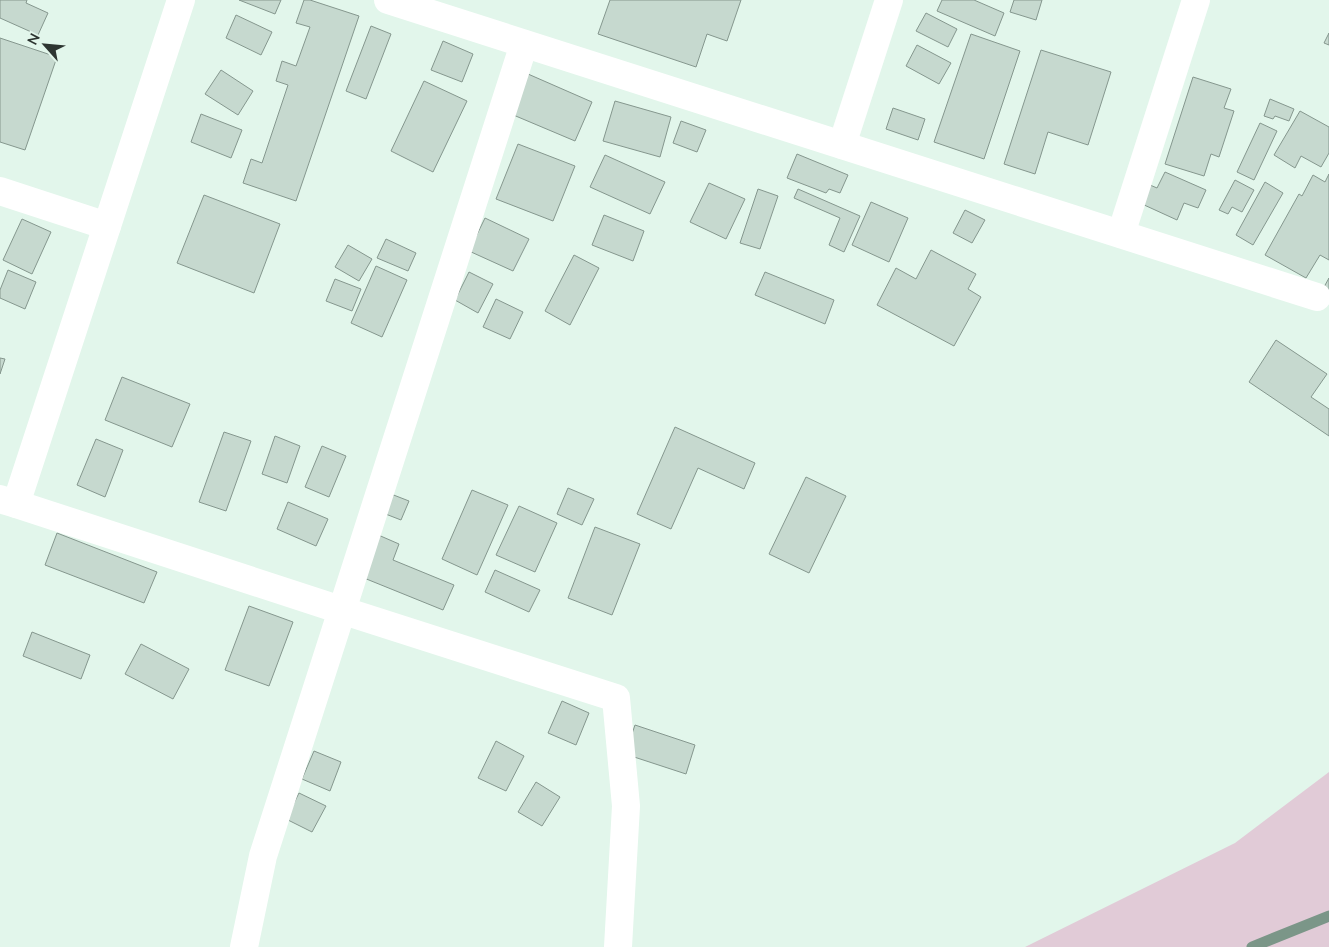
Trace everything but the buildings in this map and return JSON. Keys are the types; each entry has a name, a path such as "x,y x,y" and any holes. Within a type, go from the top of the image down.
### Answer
{"street":[{"path":"181,0 107,226 8,502 616,698 626,806 618,947"},
{"path":"388,0 1317,297"},
{"path":"842,145 889,0"},
{"path":"1121,234 1196,0"},
{"path":"244,947 263,856 524,44"},
{"path":"0,192 107,226"}],"shaded area":[{"path":"1329,772 1329,947 1025,947 1235,843"}],"waterway":[{"path":"1252,947 1329,916"}]}
